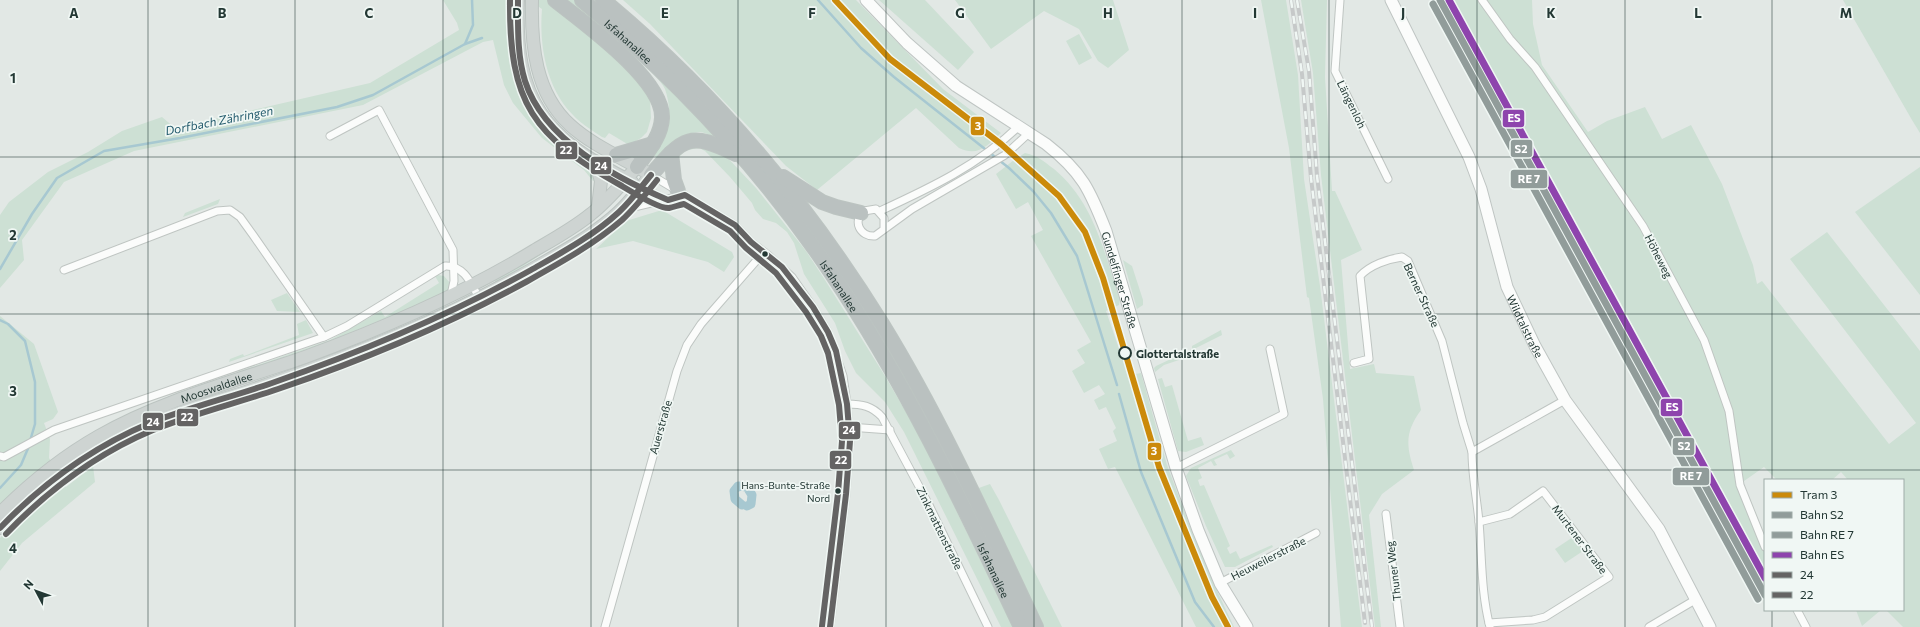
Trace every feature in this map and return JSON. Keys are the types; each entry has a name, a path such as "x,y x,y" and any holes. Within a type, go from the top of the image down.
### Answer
{"highway":[{"path":"555,0 636,68 652,87 661,107 661,127 653,144 637,167"},
{"name":"Isfahanallee","path":"582,0 650,60 690,100 742,156 805,235 834,276 875,342 934,448 1021,627"},
{"name":"Isfahanallee","path":"603,0 612,5 664,54 710,101 773,171 826,240 883,326 973,494 1036,627"},
{"path":"651,175 671,153 684,144 697,140 717,144 742,156"},
{"path":"616,155 653,144"},
{"path":"671,153 677,195"},
{"path":"773,171 822,202 861,213"}],"main road":[{"path":"518,0 519,39 522,63 528,89 543,118 559,135 595,161 641,187"},
{"path":"532,3 534,57 542,82 551,100 570,125 616,155 651,175"},
{"path":"595,161 601,181 598,207"},
{"name":"Mooswaldallee","path":"0,513 25,489 70,454 99,436 128,421 189,396 350,339 451,295 510,265 571,229 598,207 637,167"},
{"name":"Mooswaldallee","path":"0,528 28,501 66,470 106,444 136,429 174,414 228,398 332,362 373,346 479,298 591,235 614,216 651,175"}],"street":[{"name":"Gundelfinger Straße","path":"866,0 907,42 956,86 1058,153 1083,179 1106,231 1176,468 1198,530 1220,583 1247,627"},
{"name":"Längenloh","path":"1340,0 1335,71 1388,179"},
{"name":"Wildtalstraße","path":"1392,0 1469,157 1481,189 1507,287 1535,346 1565,400 1659,529 1710,627"},
{"name":"Höheweg","path":"1482,0 1510,39 1535,67 1643,226 1704,340 1729,411 1740,485 1764,545"},
{"path":"330,136 379,110 452,250 454,281 451,295"},
{"path":"880,211 924,191 985,156 996,148 1019,126"},
{"path":"884,228 884,218 880,211 872,208 861,213 857,223 861,232 865,235 875,236 884,228 935,196 1005,155 1029,133"},
{"path":"651,175 677,195 735,225 751,242 792,277 813,306 828,332 843,376 848,404 849,427 846,494 830,627"},
{"path":"641,187 677,195"},
{"path":"614,216 634,207 677,195"},
{"path":"64,270 217,211 230,210 240,217 254,235 324,337"},
{"name":"Auerstraße","path":"605,627 677,370 687,345 701,324 764,252"},
{"name":"Berner Straße","path":"1354,363 1369,359 1360,276 1365,271 1388,260 1402,257 1408,261 1442,341 1462,423 1472,452 1472,465 1479,522 1481,565 1489,625"},
{"name":"Mooswaldallee","path":"2,457 22,448 54,430 324,337 347,326 445,266 454,266"},
{"path":"454,266 460,270 472,285 479,298"},
{"path":"1176,468 1284,414 1270,349"},
{"path":"1472,452 1565,400"},
{"name":"Zinkmattenstraße","path":"848,404 866,405 875,409 890,430 929,505 988,627"},
{"path":"849,427 890,430"},
{"name":"Murtener Straße","path":"1479,522 1510,514 1543,490 1609,577 1545,617 1534,620 1489,625"},
{"name":"Thuner Weg","path":"1386,514 1400,627"},
{"name":"Heuweilerstraße","path":"1220,583 1316,533"},
{"path":"1648,627 1695,600"},
{"path":"1798,611 1806,627"}],"green space":[{"path":"443,0 512,0 514,59 523,94 541,126 556,142 588,169 595,180 593,181 584,170 542,138 513,103 504,85 493,40 483,42 363,105 134,151 64,182 22,240 24,260 0,288 0,215 9,202 48,172 88,152 122,131 162,117 175,128 370,83 459,30 457,23"},
{"path":"529,0 547,0 634,74 650,99 651,118 647,132 641,138 629,145 609,133 605,138 602,137 573,115 564,104 556,92 546,65 543,51 541,23 542,9"},
{"path":"566,0 574,0 632,50 721,139 700,132 694,133 677,141 658,158 653,155 668,124 669,107 665,89 660,81 636,57"},
{"path":"623,0 856,0 943,89 1001,133 987,146 977,151 959,148 916,108 817,190 786,166 650,24"},
{"path":"879,0 925,0 974,52 958,70"},
{"path":"955,0 1113,0 1129,50 1108,68 1098,61 1079,29 1044,11 991,49"},
{"path":"1261,0 1286,0 1298,75 1304,179 1320,286 1362,627 1341,627 1323,399 1309,298 1307,297 1289,148"},
{"path":"1301,0 1327,0 1325,77 1332,191 1335,191 1362,250 1341,260 1350,369 1374,364 1376,373 1414,376 1421,410 1412,425 1408,439 1409,453 1414,470 1382,494 1369,515 1381,627 1375,627 1321,175 1313,73"},
{"path":"1450,0 1532,0 1533,24 1542,65 1588,132 1607,121 1645,107 1662,139 1691,125 1722,184 1753,265 1757,284 1762,281 1889,444 1916,423 1790,259 1827,232 1920,351 1920,627 1903,627 1887,611 1904,611 1904,479 1847,479 1841,472 1833,479 1776,479 1764,467 1737,486 1764,552 1764,569 1619,300"},
{"path":"1843,0 1920,0 1920,133 1912,120"},
{"path":"1079,34 1092,58 1079,65 1066,41"},
{"path":"696,144 724,154 756,188 806,251 885,376 921,438 1013,627 1001,627 904,432 885,402 856,373 845,351 835,323 804,274 794,243 787,232 776,223 763,219 755,210 752,203 730,177 705,151 699,148 693,149 685,151 680,156 681,150"},
{"path":"1025,153 1041,159 1068,182 1088,212 1096,229 1120,300 1119,305 1106,311 1126,369 1130,375 1141,373 1167,465 1194,537 1234,627 1196,627 1115,467 1108,469 1099,449 1117,441 1113,431 1116,428 1106,407 1099,410 1094,400 1105,394 1099,385 1084,393 1072,371 1085,363 1077,350 1091,342 1031,236 1043,230 1028,202 1016,209 996,174"},
{"path":"1920,167 1920,295 1855,212"},
{"path":"618,193 621,195 574,233 496,284 494,279"},
{"path":"220,199 218,204 183,217 185,213"},
{"path":"662,210 732,252 734,257 724,272 708,262 633,241 596,249 626,221"},
{"path":"1123,260 1132,266 1143,300 1143,305 1137,309"},
{"path":"435,276 444,276 450,283 448,291 444,294 306,351 237,375 237,372 330,340 381,311 385,317 439,283"},
{"path":"287,293 300,312 277,311 271,300"},
{"path":"0,316 34,344 58,412 53,419 44,423 50,439 49,458 52,463 0,509"},
{"path":"306,320 313,333 229,362 230,359 243,354 244,356 299,335 297,324"},
{"path":"1221,330 1222,335 1194,349 1191,356 1164,365 1155,372 1154,368 1156,366 1192,349 1192,346"},
{"path":"1162,378 1165,387 1172,385 1188,441 1201,437 1204,445 1186,452 1178,451 1158,379"},
{"path":"1231,450 1235,456 1230,459 1227,454 1214,460 1217,465 1214,466 1211,461 1198,468 1202,478 1198,480 1200,486 1204,485 1230,546 1227,548 1230,554 1236,551 1240,559 1272,545 1273,547 1235,567 1225,567 1206,526 1186,476 1191,468"},
{"path":"93,466 95,482 22,543 0,571 0,538 30,508 62,481 66,487"},
{"path":"990,484 1062,627 1042,627 976,489"},
{"path":"1573,537 1583,551 1565,563 1555,549"},
{"path":"1856,611 1880,611 1862,626"}],"waterway":[{"path":"465,44 473,25 472,0"},
{"name":"Dorfbach Zähringen","path":"818,0 861,48 894,77 1009,168 1033,191 1051,213 1077,256 1117,385"},
{"name":"Dorfbach Zähringen","path":"0,269 32,214 57,178 104,151 180,138 337,107 373,95 465,44 482,38"},
{"path":"0,320 8,324 25,341 35,382 35,424 30,441"},
{"name":"Dorfbach Zähringen","path":"1119,394 1141,472 1195,602 1214,627"},
{"path":"0,488 21,465 29,446"},
{"path":"742,505 735,499 734,491 738,486 747,487 752,495 751,504 747,506"}],"railway":[{"path":"1291,0 1302,74 1311,178 1365,623"},
{"path":"1297,0 1309,71 1317,176 1372,627"}],"tram line":[{"name":"3","path":"835,0 890,59 1001,144 1059,196 1085,232 1103,278 1159,467 1212,597 1228,627"}],"rail line":[{"name":"S2","path":"1440,0 1764,593"},
{"name":"ES","path":"1449,0 1764,576"}],"transit line":[{"name":"22","path":"510,0 511,36 515,66 522,91 532,113 547,133 567,151 592,168 646,200 665,208 684,204 730,231 746,248 776,273 806,312 821,336 828,353 839,405 842,441 838,493 822,626"},
{"name":"24","path":"518,0 518,41 522,71 525,81 534,102 564,139 604,168 647,191 668,200 685,195 735,225 751,242 782,267 813,307 828,332 836,351 847,404 850,441 846,494 830,627"},
{"path":"1433,4 1758,599"},
{"name":"24","path":"0,528 51,481 89,455 129,433 165,417 272,383 338,359 436,318 500,287 576,244 609,221 628,203 651,175"},
{"name":"22","path":"6,534 22,518 74,474 112,450 132,440 168,424 278,389 372,354 464,314 550,269 599,238 622,220 645,196 657,180"}],"place":[{"name":"Glottertalstraße","path":"1125,353"},
{"name":"Hans-Bunte-Straße Nord","path":"838,491"}]}
